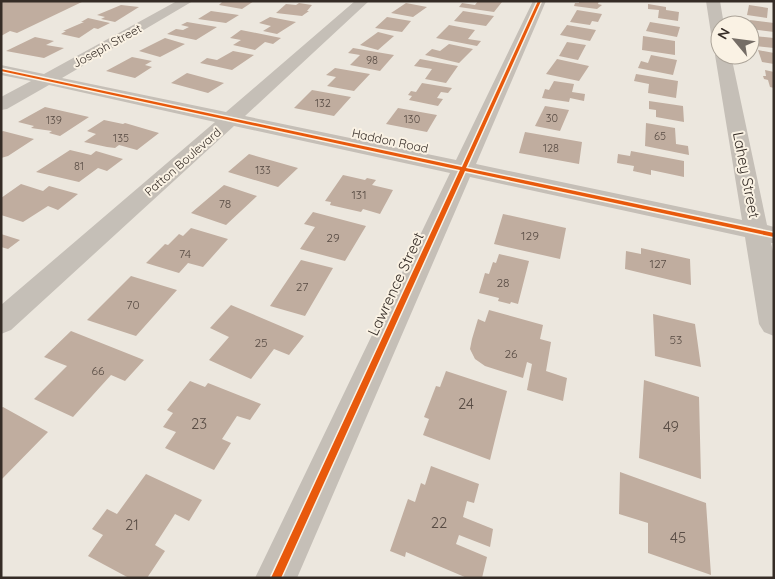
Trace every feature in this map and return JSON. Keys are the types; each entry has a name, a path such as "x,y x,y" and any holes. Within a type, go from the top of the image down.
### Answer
{"street":[{"name":"Joseph Street","path":"1,105 187,1"},
{"name":"Patton Boulevard","path":"1,322 363,1"},
{"name":"Lawrence Street","path":"276,578 540,1"},
{"path":"713,1 716,15"},
{"name":"Lahey Street","path":"725,65 765,233 774,324"},
{"name":"Haddon Road","path":"1,70 765,233"}],"building":[{"path":"1,1 84,1 17,33 10,31 1,36"},
{"path":"223,1 254,1 242,9 219,5"},
{"path":"478,1 502,2 494,12 459,7 462,3 475,5"},
{"path":"579,1 599,1 598,4 602,5 597,9 574,6"},
{"path":"299,3 312,5 307,11 309,11 302,16 276,13 286,4 296,5"},
{"path":"406,3 427,7 413,17 391,13"},
{"path":"648,4 666,7 666,10 679,12 678,21 658,18 659,10 648,9"},
{"path":"121,5 139,7 115,22 101,19 105,17 97,15"},
{"path":"749,5 768,8 767,18 760,17 760,15 747,15"},
{"path":"577,10 602,14 598,22 592,21 590,25 570,22"},
{"path":"211,11 239,15 226,23 198,19"},
{"path":"463,11 494,16 486,26 454,21"},
{"path":"270,17 296,22 277,34 263,31 271,26 259,23"},
{"path":"387,17 411,21 402,32 375,28"},
{"path":"88,18 110,23 98,29 94,28 79,38 61,34 66,31 63,31 84,22 81,22"},
{"path":"760,21 774,23 774,32 760,30"},
{"path":"187,22 217,27 196,40 167,34 176,29 183,30 189,27 181,25"},
{"path":"650,22 680,27 677,37 646,31"},
{"path":"449,25 475,30 468,39 481,41 477,46 436,38"},
{"path":"567,25 596,30 590,41 560,35"},
{"path":"241,30 281,38 273,44 265,42 255,50 233,45 241,40 230,38"},
{"path":"378,32 394,36 378,50 360,45"},
{"path":"643,36 675,41 675,55 642,50"},
{"path":"35,37 54,41 46,45 64,48 44,58 6,51"},
{"path":"760,37 774,38 774,48 760,46"},
{"path":"165,38 185,44 160,57 139,51"},
{"path":"567,42 586,45 578,60 559,56"},
{"path":"449,44 473,49 459,63 425,55 432,49 440,51"},
{"path":"353,48 394,55 380,71 350,65 360,55 348,53"},
{"path":"760,50 774,53 774,64 762,62"},
{"path":"233,51 254,55 232,70 200,63 207,58 217,60"},
{"path":"651,55 677,60 673,75 638,68 641,61 648,63"},
{"path":"132,57 152,61 145,65 152,67 135,78 106,71"},
{"path":"420,59 458,66 446,83 425,79 432,69 414,66"},
{"path":"557,59 589,66 579,81 546,74"},
{"path":"335,68 370,74 354,91 327,86 336,77 326,75"},
{"path":"765,70 774,72 774,88 770,87 768,80 764,79 763,76 766,76"},
{"path":"187,73 224,83 208,93 171,83"},
{"path":"636,74 678,81 676,98 648,93 649,84 634,81"},
{"path":"554,81 574,84 572,92 585,94 584,101 570,98 569,102 542,98 545,89 549,90"},
{"path":"422,83 452,88 448,93 441,92 437,98 443,99 438,106 409,100 412,96 408,95 411,91 416,92"},
{"path":"312,90 351,97 334,116 294,108"},
{"path":"649,101 683,106 684,122 656,117 656,110 649,109"},
{"path":"545,106 569,110 560,131 535,126"},
{"path":"45,107 89,117 60,136 49,133 52,131 31,128 34,126 18,122"},
{"path":"398,108 437,115 427,132 386,124"},
{"path":"104,120 125,123 159,133 137,150 119,145 115,148 84,142 96,134 87,131"},
{"path":"646,123 675,128 676,144 688,146 689,155 645,146"},
{"path":"1,132 34,139 8,156 1,158"},
{"path":"525,132 582,142 579,164 519,153"},
{"path":"70,150 91,155 96,151 123,159 107,171 98,168 79,182 36,172"},
{"path":"631,151 684,161 684,177 651,170 651,175 633,171 634,166 617,163 618,154 630,156"},
{"path":"249,154 298,168 278,187 228,172"},
{"path":"343,175 365,180 367,178 376,180 372,185 393,190 380,214 363,209 361,212 330,205 331,202 325,201"},
{"path":"21,184 43,191 49,186 78,194 58,210 48,206 23,222 1,215 1,198"},
{"path":"224,185 257,196 226,225 191,213"},
{"path":"313,212 366,226 345,261 300,249 315,227 304,224"},
{"path":"503,214 566,228 560,259 494,244"},
{"path":"191,228 228,239 203,267 188,263 179,273 146,263 165,244 168,245 179,234 183,236"},
{"path":"1,234 20,240 8,249 1,247"},
{"path":"641,248 690,259 691,285 625,269 626,251 641,254"},
{"path":"499,254 529,261 518,304 498,301 499,298 479,293 485,273 489,274 493,262 496,263"},
{"path":"301,260 333,268 305,316 270,306"},
{"path":"131,276 177,290 136,336 87,320"},
{"path":"231,305 304,336 289,355 274,349 251,379 209,360 229,337 210,328"},
{"path":"489,310 543,325 540,339 551,342 546,371 567,378 563,401 527,390 532,364 527,362 523,378 485,366 475,359 470,349 472,339 478,319 485,322"},
{"path":"653,314 695,324 701,367 655,356"},
{"path":"71,331 144,360 125,381 111,375 73,417 34,399 67,366 44,357"},
{"path":"446,371 507,391 490,460 423,435 429,419 424,417 436,386 440,387"},
{"path":"644,380 699,397 701,479 639,458"},
{"path":"190,381 205,387 208,383 261,404 250,420 237,416 222,439 231,443 214,470 165,448 176,432 163,427 173,413 167,410"},
{"path":"3,407 48,432 1,480 1,408"},
{"path":"431,466 479,484 474,503 467,501 463,517 493,529 490,547 459,535 456,544 487,557 482,578 467,578 406,552 405,557 390,551 408,499 415,502 421,483 425,485"},
{"path":"620,472 706,503 711,575 648,553 648,523 619,514"},
{"path":"146,474 202,500 189,521 175,514 155,545 165,551 147,578 129,578 88,556 103,535 92,529 107,509 117,514"}],"cycle path":[{"path":"276,578 540,1"},
{"path":"1,70 774,235"}]}
